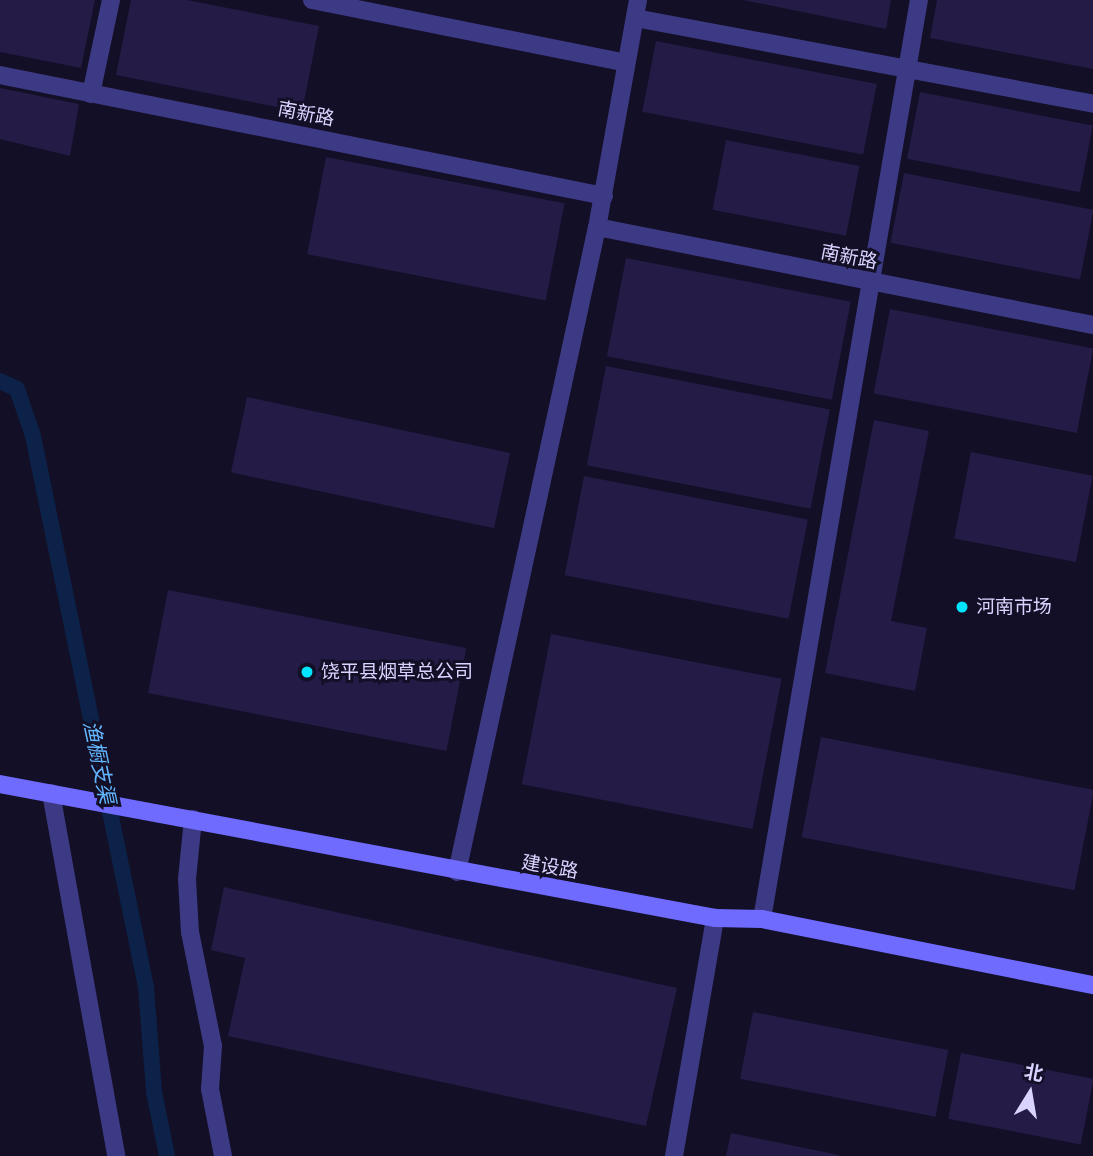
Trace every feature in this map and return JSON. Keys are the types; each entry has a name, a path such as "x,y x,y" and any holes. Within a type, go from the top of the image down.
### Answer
{"main road":[{"name":"建设路","path":"0,784 457,872 715,918 762,919 1093,985"}],"street":[{"path":"92,94 111,0"},
{"path":"312,0 626,63"},
{"path":"762,919 919,0"},
{"path":"457,872 604,196 636,9 907,69 1093,104"},
{"name":"南新路","path":"0,75 604,196"},
{"name":"南新路","path":"597,227 1093,325"},
{"path":"51,793 116,1156"},
{"path":"192,820 187,878 191,932 213,1046 211,1089 223,1156"},
{"path":"674,1156 715,918"}],"building":[{"path":"0,0 95,0 81,68 0,52"},
{"path":"131,0 187,0 319,26 302,112 116,75"},
{"path":"743,0 891,0 886,29"},
{"path":"937,0 1093,0 1093,69 930,38"},
{"path":"656,41 877,84 863,155 642,112"},
{"path":"0,88 79,104 70,156 0,139"},
{"path":"920,92 1093,126 1080,192 907,159"},
{"path":"726,140 860,166 846,236 712,210"},
{"path":"326,157 565,203 546,301 307,254"},
{"path":"904,173 1093,210 1080,280 890,243"},
{"path":"626,258 851,302 832,400 607,356"},
{"path":"890,309 1093,348 1077,433 874,393"},
{"path":"606,366 830,410 811,509 587,465"},
{"path":"247,397 510,453 494,528 231,472"},
{"path":"874,420 929,431 891,621 927,628 915,691 825,673"},
{"path":"971,452 1093,476 1076,562 954,538"},
{"path":"584,476 808,520 789,619 565,575"},
{"name":"饶平县烟草总公司","path":"168,590 466,648 446,751 148,693"},
{"path":"551,634 782,679 752,829 522,784"},
{"path":"821,737 1093,790 1074,890 802,837"},
{"path":"224,887 677,988 646,1126 228,1036 245,958 211,950"},
{"path":"753,1012 948,1050 935,1117 740,1079"},
{"path":"961,1053 1093,1079 1081,1145 948,1119"},
{"path":"731,1133 839,1155 839,1156 726,1156"}],"waterway":[{"name":"渔橱支渠","path":"0,381 17,389 33,436 146,987 154,1092 167,1156"}],"place":[{"name":"河南市场","path":"962,607"},
{"name":"饶平县烟草总公司","path":"307,672"}]}
